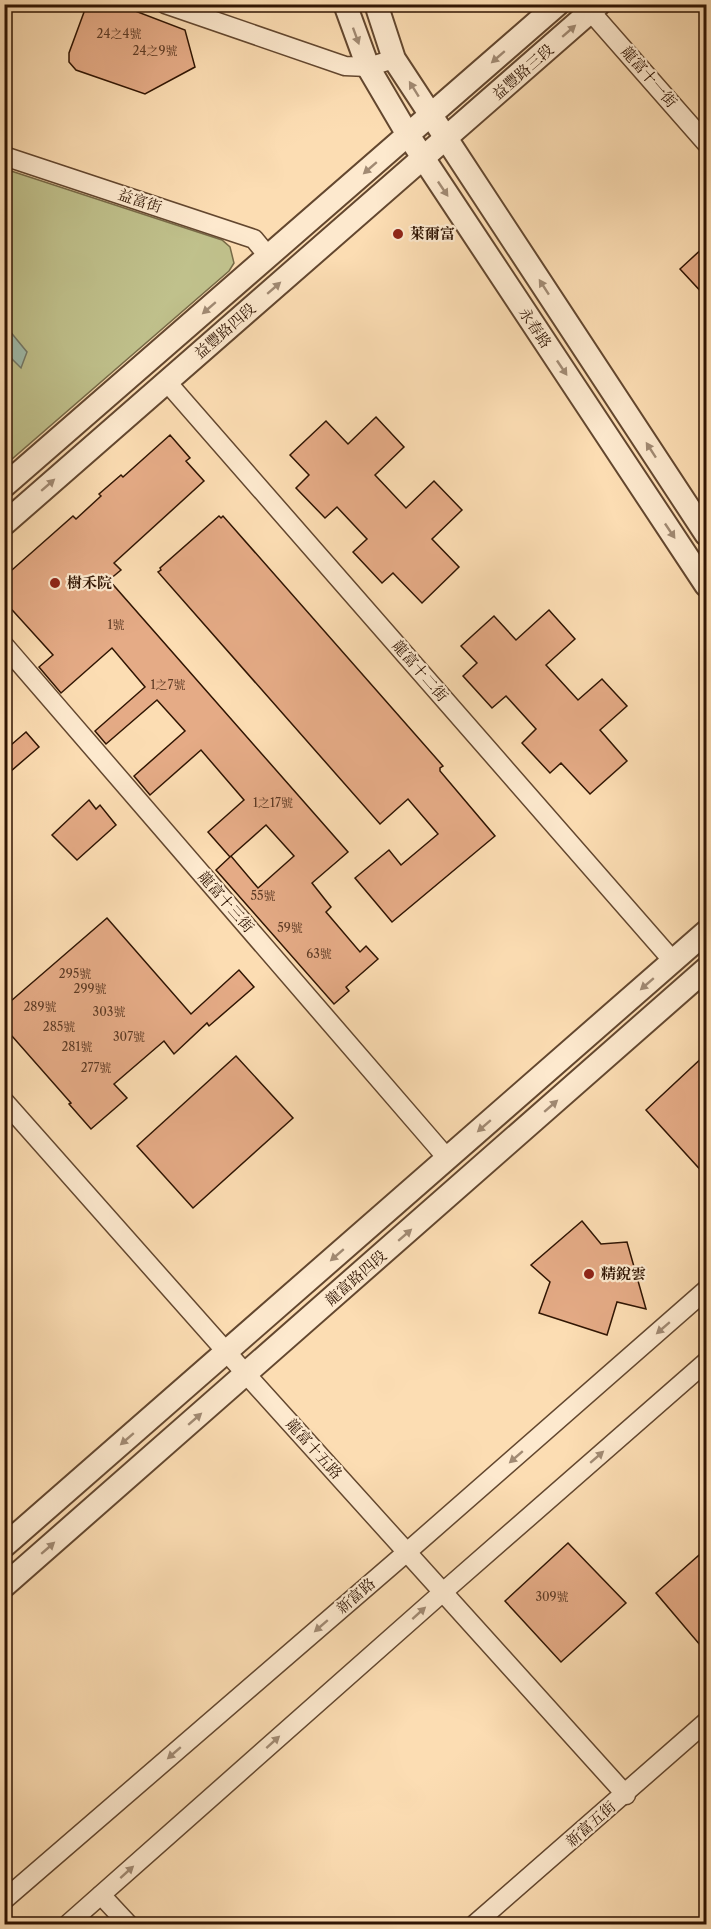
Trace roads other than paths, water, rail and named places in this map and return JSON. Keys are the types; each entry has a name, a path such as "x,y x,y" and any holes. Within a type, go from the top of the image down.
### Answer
{"street":[{"path":"165,4 345,66 368,68 394,59"},
{"name":"永春路","path":"345,4 368,68 408,135 706,585"},
{"name":"永春路","path":"376,4 394,59 706,534"},
{"name":"益豐路三段","path":"430,116 558,4"},
{"name":"益豐路三段","path":"446,139 595,8"},
{"name":"龍富十一街","path":"595,8 706,143"},
{"name":"益豐路四段","path":"4,486 430,116"},
{"name":"益豐路四段","path":"4,524 446,139"},
{"name":"益富街","path":"4,156 254,239 268,256"},
{"name":"龍富十二街","path":"166,381 673,961"},
{"name":"龍富十三街","path":"4,645 447,1158"},
{"name":"龍富路四段","path":"4,1546 706,932"},
{"name":"龍富路四段","path":"4,1586 706,969"},
{"name":"龍富十五路","path":"4,1101 226,1352 626,1795"},
{"name":"新富路","path":"4,1899 407,1552 706,1290"},
{"path":"68,1924 706,1362"},
{"name":"新富五街","path":"475,1924 626,1795 706,1722"},
{"path":"101,1895 128,1924"}],"place":[{"name":"萊爾富","path":"398,234"},
{"name":"樹禾院","path":"55,583"},
{"name":"精銳雲","path":"589,1274"}]}
